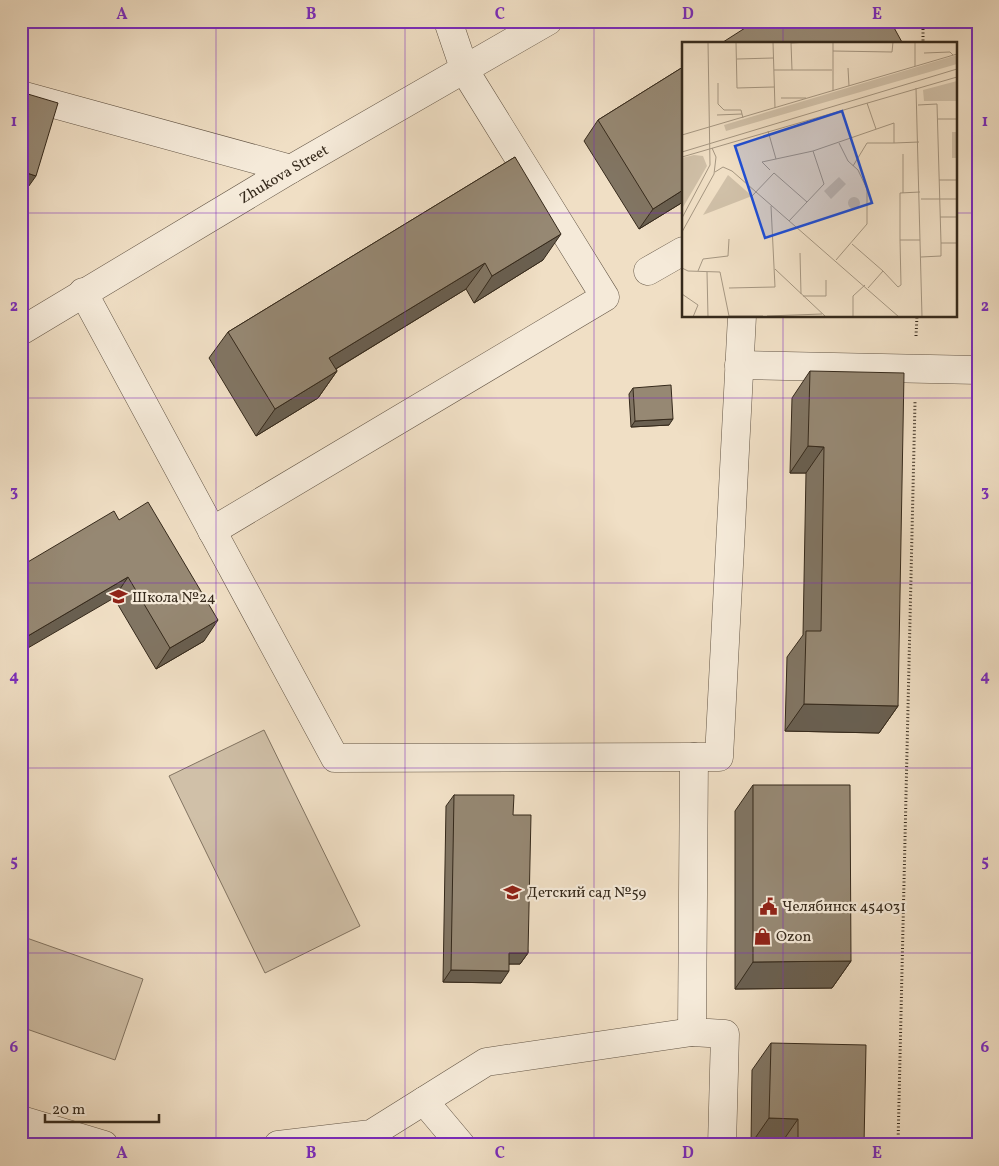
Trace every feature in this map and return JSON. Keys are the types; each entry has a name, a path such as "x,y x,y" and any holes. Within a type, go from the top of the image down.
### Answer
{"street":[{"path":"212,531 605,297 464,71 448,21"},
{"name":"Zhukova Street","path":"21,330 291,169 548,21"},
{"path":"21,95 291,169"},
{"path":"648,271 682,252"},
{"path":"83,292 335,758 719,757 742,318"},
{"path":"739,365 978,370"},
{"path":"692,1032 694,757"},
{"path":"278,1145 371,1134 486,1062 692,1032 725,1034 722,1145"},
{"path":"424,1101 462,1145"},
{"path":"21,1120 104,1145"}],"path":[{"path":"923,21 923,42"},
{"path":"898,1145 917,318"}],"shaded area":[{"path":"264,730 360,926 265,973 169,776"},
{"path":"21,936 143,979 115,1060 21,1027"}],"building":[{"path":"756,21 863,21 892,24 902,42 723,42"},
{"path":"682,68 682,191 653,209 598,120"},
{"path":"21,92 58,103 36,176 21,171"},
{"path":"515,157 561,234 492,276 485,263 329,358 337,371 275,409 228,332"},
{"path":"810,371 904,373 898,706 804,704 806,631 821,631 824,447 808,446"},
{"path":"671,385 673,419 635,421 633,388"},
{"path":"148,502 218,620 170,648 128,577 21,640 21,566 114,511 119,520"},
{"path":"753,785 850,785 851,961 753,962"},
{"path":"454,795 514,795 513,815 531,815 528,953 509,953 509,971 451,970"},
{"path":"771,1043 866,1045 864,1145 798,1145 798,1119 769,1118"}],"place":[{"name":"Школа №24","path":"118,597"},
{"name":"Детский сад №59","path":"513,892"},
{"name":"Челябинск 454031","path":"768,906"},
{"name":"Ozon","path":"762,936"}]}
